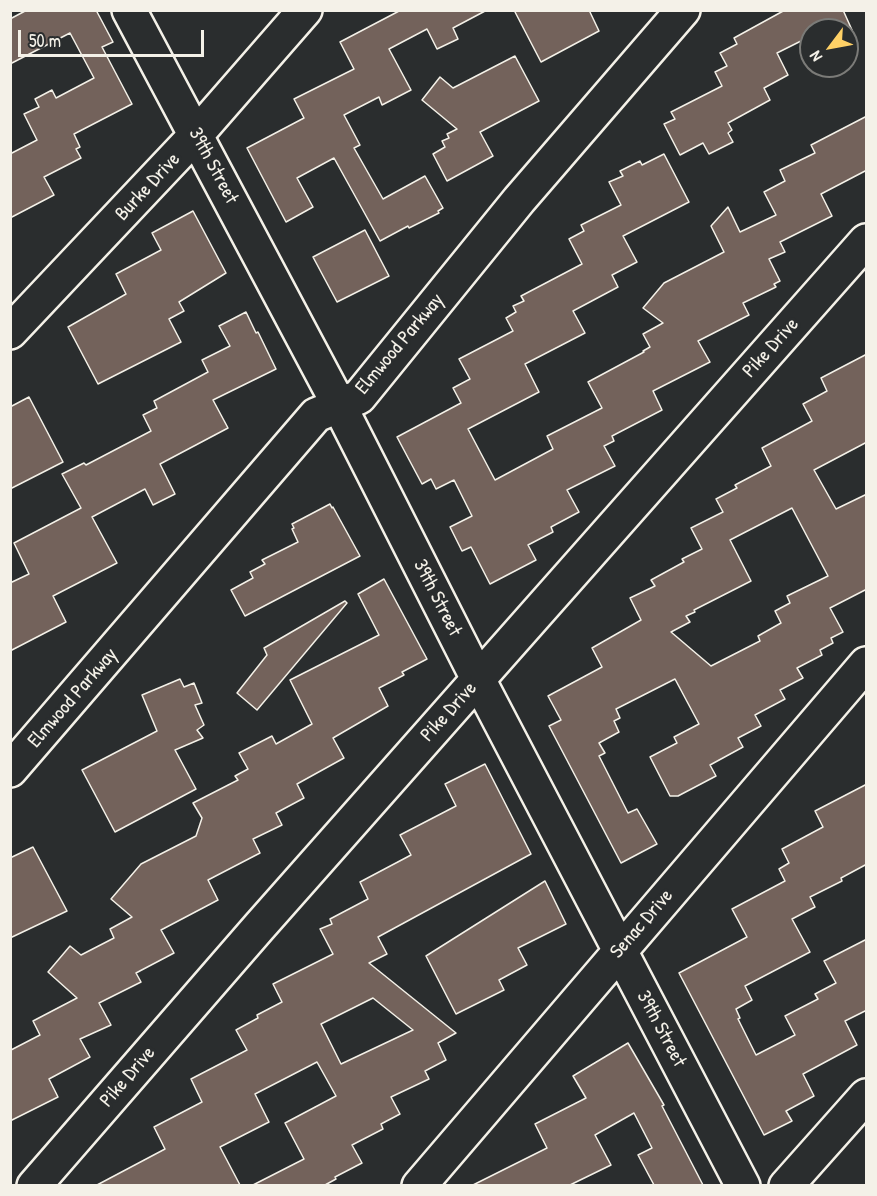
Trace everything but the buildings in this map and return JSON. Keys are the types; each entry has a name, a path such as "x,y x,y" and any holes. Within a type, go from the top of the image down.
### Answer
{"street":[{"name":"39th Street","path":"129,10 339,405 478,679 743,1185"},
{"name":"Burke Drive","path":"10,332 196,135 304,10"},
{"name":"Elmwood Parkway","path":"10,770 316,416 359,397 519,200 683,10"},
{"name":"Pike Drive","path":"34,1185 259,927 867,241"},
{"name":"Senac Drive","path":"419,1185 867,664"},
{"path":"786,1185 867,1096"}]}
